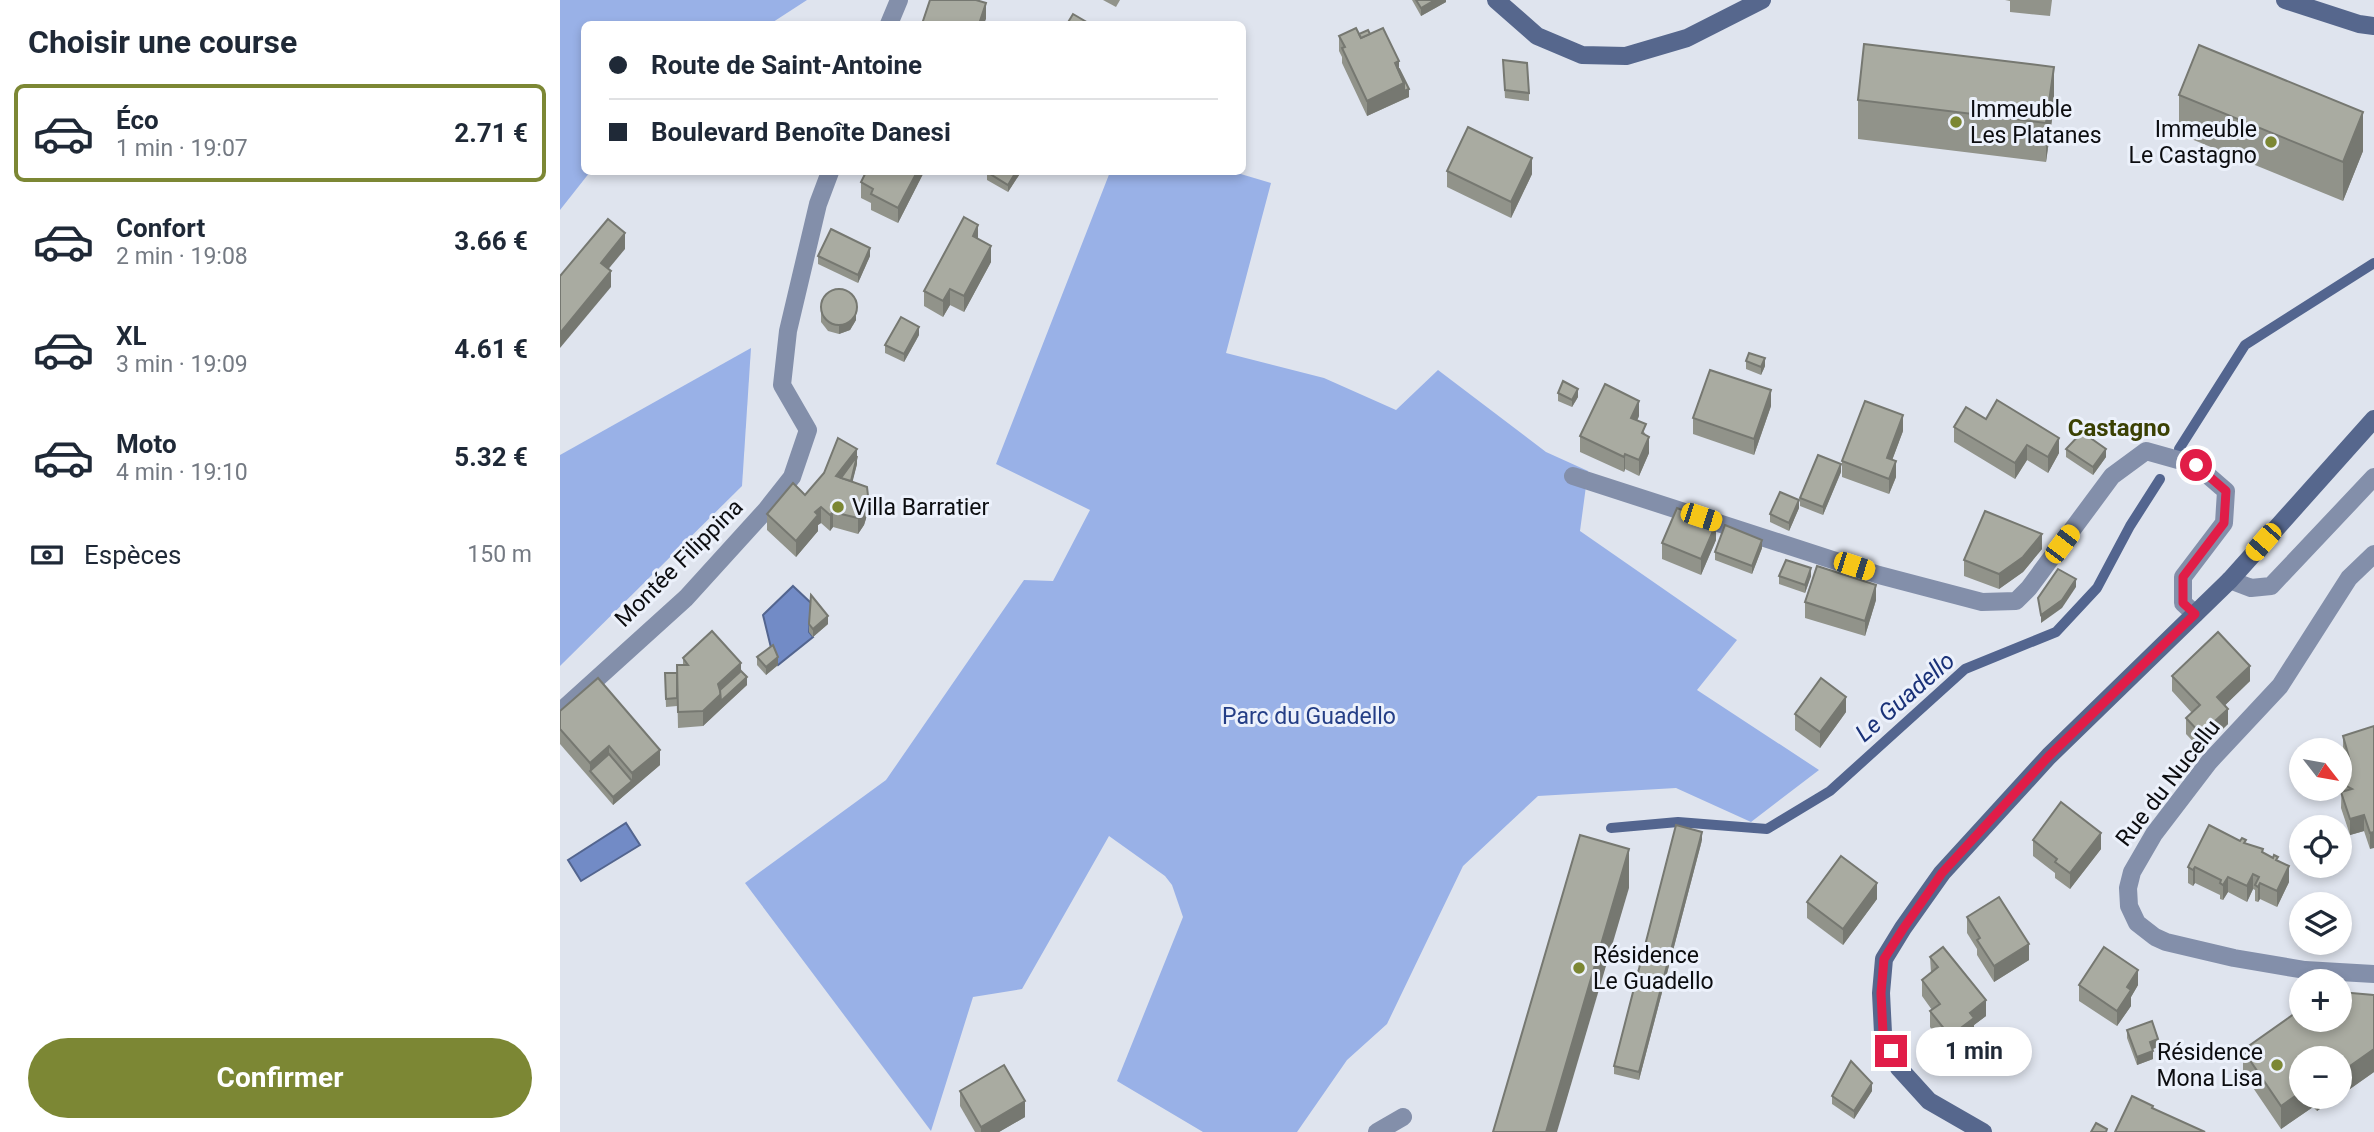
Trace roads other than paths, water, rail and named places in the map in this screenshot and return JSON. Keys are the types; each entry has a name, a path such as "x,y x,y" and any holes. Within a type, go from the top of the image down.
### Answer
{"main road":[{"path":"1496,0 1537,36 1582,54 1626,55 1687,38 1762,0"},
{"path":"2286,0 2374,26"},
{"path":"1983,1132 1929,1101 1899,1068 1883,1033 1881,993 1884,959 1942,873 2049,756 2230,580 2374,419"}],"street":[{"path":"890,21 899,0"},
{"name":"Montée Filippina","path":"560,712 686,598 766,510 792,477 808,430 782,385 788,331 818,204 829,175"},
{"path":"1573,476 1879,575 1982,602 2005,601 2016,600 2029,588 2112,476 2146,451 2196,465 2226,491 2224,523 2183,577 2183,603 2195,614"},
{"path":"2230,580 2251,588 2272,586 2374,477"},
{"name":"Rue du Nucellu","path":"2374,554 2349,578 2280,686 2209,762 2154,834 2132,872 2128,888 2129,906 2137,923 2166,942 2305,971 2374,974"},
{"path":"1377,1132 1403,1117"}],"waterway":[{"name":"Le Guadello","path":"2179,449 2245,345 2374,263"},
{"name":"Le Guadello","path":"1611,828 1678,822 1767,829 1830,791 1965,669 2056,632 2097,588 2130,526 2160,479"}],"place":[{"name":"Immeuble Les Platanes","path":"1956,122"},
{"name":"Immeuble Le Castagno","path":"2271,142"},
{"name":"Villa Barratier","path":"838,507"},
{"name":"Résidence Le Guadello","path":"1579,968"},
{"name":"Résidence Mona Lisa","path":"2277,1065"}],"district":[{"name":"Castagno","path":"2119,428"}],"park label":[{"name":"Parc du Guadello","path":"1309,716"}]}
